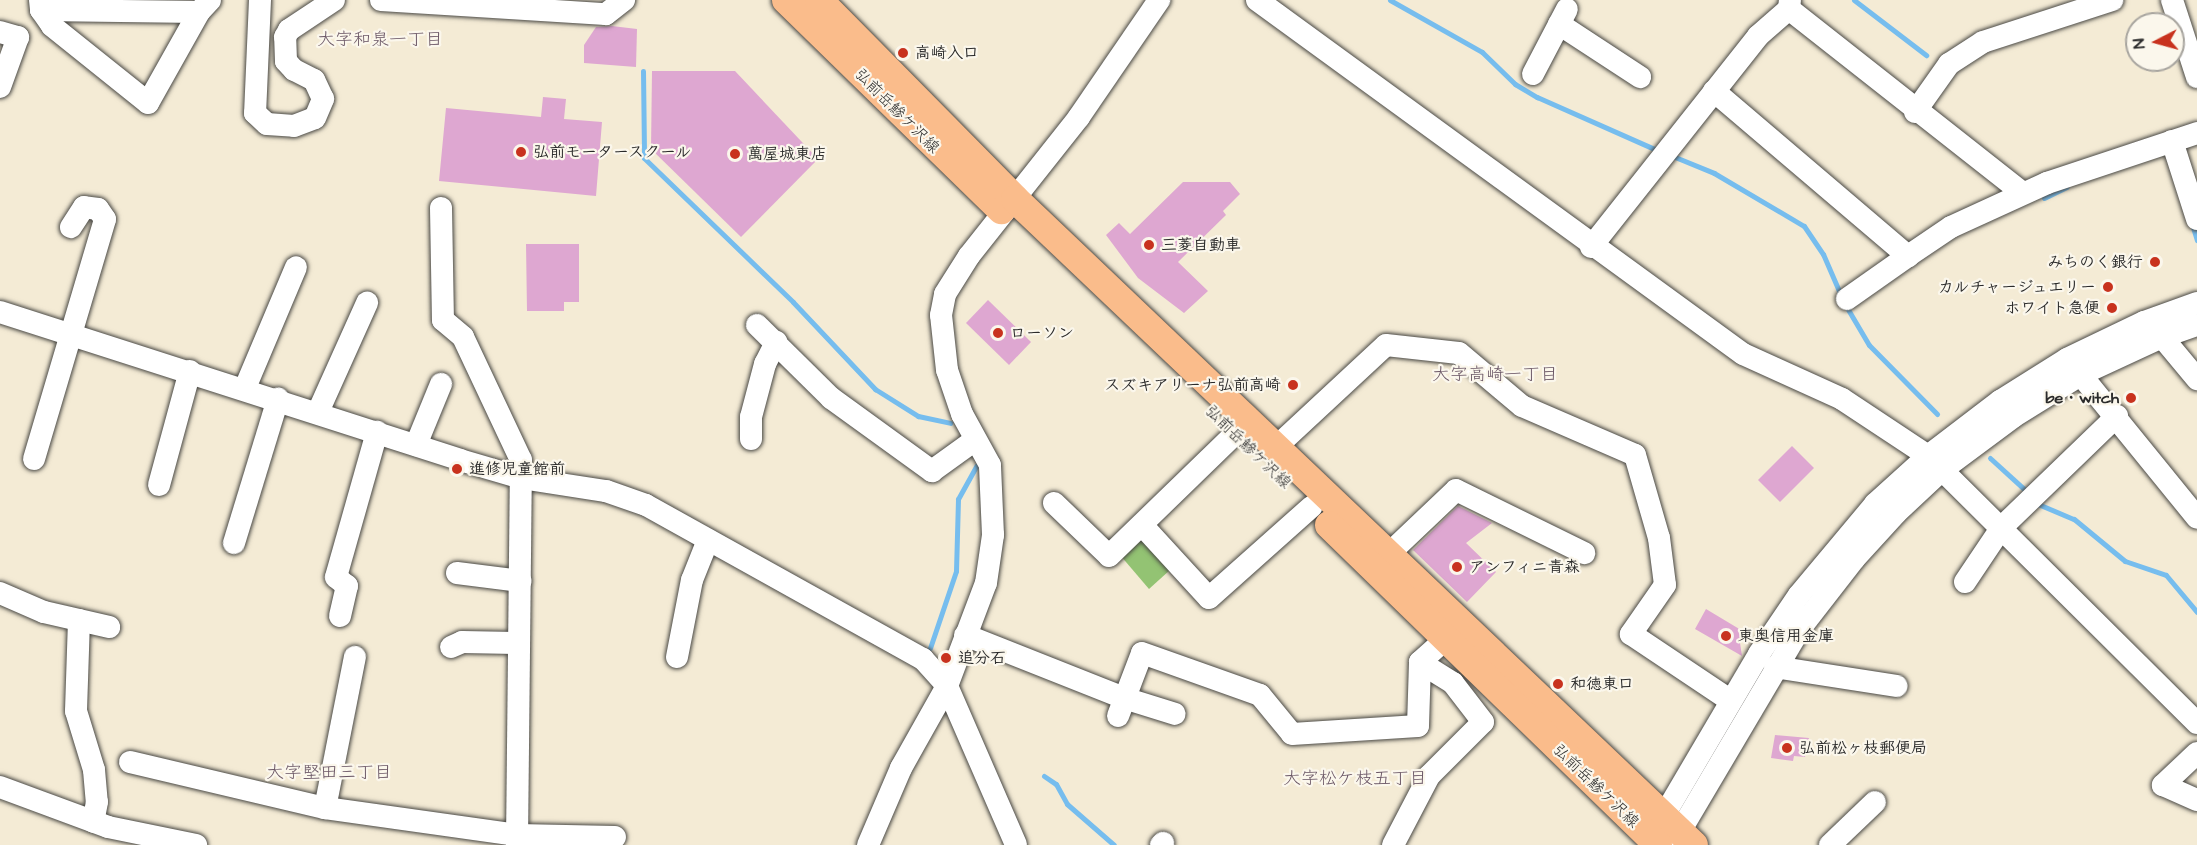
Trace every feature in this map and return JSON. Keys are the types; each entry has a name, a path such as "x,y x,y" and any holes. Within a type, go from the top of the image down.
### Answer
{"main road":[{"name":"弘前岳鰺ケ沢線","path":"786,0 1010,207 1235,434 1311,507 1380,562 1670,837"},
{"path":"819,0 1010,207 1275,448 1380,562"}],"street":[{"path":"260,0 255,113 267,124 294,126 315,118 323,99 314,80 294,70 286,61 285,37 289,30 334,0"},
{"path":"381,0 538,5 606,14 624,0"},
{"path":"868,845 901,768 947,686 986,583 993,535 990,465 962,414 947,370 941,315 945,294 958,273 1079,117 1159,0"},
{"path":"1257,0 1591,247 1743,354 1842,399 1935,463 2197,723"},
{"path":"1916,112 1949,64 1983,42 2112,0"},
{"path":"2172,0 2197,77"},
{"path":"1591,247 1758,36 1789,4 1916,112 2023,193"},
{"path":"40,5 204,6 148,103 52,26 40,5"},
{"path":"1533,74 1564,8 1640,77"},
{"path":"0,32 18,37 0,87"},
{"path":"1714,91 1908,256"},
{"path":"1847,299 1951,226 2023,193 2197,133"},
{"path":"2172,141 2197,219"},
{"path":"34,459 105,219 98,209 84,207 71,227"},
{"path":"441,208 443,320 464,337 521,460 516,643 517,840"},
{"path":"245,388 296,267"},
{"path":"318,412 367,303"},
{"path":"2075,366 2144,322 2197,303"},
{"path":"0,312 521,477 606,491 646,506 923,659 947,686 1016,845"},
{"path":"757,325 831,398 932,471 975,440"},
{"path":"1670,837 1775,667 1854,559 1935,463 2000,401 2075,366 2197,325"},
{"path":"2162,337 2197,379"},
{"path":"751,439 754,406 765,364 776,342"},
{"path":"1275,448 1386,345 1459,353 1522,406 1635,455 1659,538 1665,585 1631,634 1731,701"},
{"path":"2075,366 2197,518"},
{"path":"159,485 190,371"},
{"path":"416,445 441,384"},
{"path":"234,543 278,399"},
{"path":"1965,582 2002,527 2117,416"},
{"path":"340,616 347,586 336,577 377,432"},
{"path":"1054,502 1109,556 1235,434"},
{"path":"1670,837 1731,701 1799,595 1834,549 1875,504 1935,463"},
{"path":"1380,562 1456,490 1584,553"},
{"path":"1142,525 1209,598 1311,507"},
{"path":"677,657 692,580 708,540"},
{"path":"457,573 519,581"},
{"path":"0,593 45,612 109,627"},
{"path":"79,620 76,711 94,770 97,802 93,822"},
{"path":"1121,707 1142,653 1260,695 1292,734 1418,726 1420,662 1452,632"},
{"path":"965,635 1121,707 1174,714"},
{"path":"452,647 462,642 516,643"},
{"path":"326,808 355,657"},
{"path":"1393,845 1429,776 1483,722 1453,684 1420,662"},
{"path":"1775,667 1898,686"},
{"path":"2197,753 2163,784 2197,800"},
{"path":"130,762 326,808 517,840 615,837"},
{"path":"0,787 93,822 196,845"},
{"path":"1830,845 1875,802"}],"green space":[{"path":"1141,537 1170,570 1149,589 1120,555"}],"building":[{"path":"596,27 637,29 636,67 584,63 584,45"},
{"name":"萬屋城東店","path":"652,71 735,71 818,159 741,237 651,149"},
{"name":"弘前モータースクール","path":"543,97 566,99 564,119 602,122 596,196 439,181 446,108 541,117"},
{"path":"1183,182 1230,182 1240,194 1223,211 1226,215 1178,262 1208,291 1184,313 1138,278 1106,235 1119,223 1130,234"},
{"path":"526,244 579,244 579,302 564,302 564,311 527,311"},
{"name":"ローソン","path":"988,300 1031,342 1009,365 966,323"},
{"path":"1792,446 1814,468 1780,502 1758,480"},
{"path":"1458,506 1492,523 1466,543 1496,572 1467,602 1413,550"},
{"name":"東奥信用金庫","path":"1706,609 1746,633 1740,643 1742,656 1695,629"},
{"path":"1775,735 1809,738 1805,757 1794,756 1793,761 1771,758"}],"waterway":[{"path":"1390,0 1482,52 1515,84 1537,97 1659,151"},
{"path":"1854,0 1926,55"},
{"path":"643,71 644,158 793,302 875,389 918,416 950,423"},
{"path":"1675,157 1714,173 1804,226 1823,254 1842,298"},
{"path":"2044,198 2067,187"},
{"path":"2192,224 2197,240"},
{"path":"1846,306 1869,345 1937,414"},
{"path":"1990,458 2025,490"},
{"path":"930,648 956,571 958,499 976,466"},
{"path":"2038,504 2074,519 2125,561 2166,575 2197,612"},
{"path":"1044,776 1056,784 1067,804 1114,845"}],"place":[{"name":"高崎入口","path":"903,53"},
{"name":"弘前モータースクール","path":"521,152"},
{"name":"萬屋城東店","path":"735,154"},
{"name":"三菱自動車","path":"1149,245"},
{"name":"みちのく銀行","path":"2155,262"},
{"name":"カルチャージュエリー","path":"2108,287"},
{"name":"ホワイト急便","path":"2112,308"},
{"name":"ローソン","path":"998,333"},
{"name":"スズキアリーナ弘前高崎","path":"1293,385"},
{"name":"be・witch","path":"2131,398"},
{"name":"進修児童館前","path":"457,469"},
{"name":"アンフィニ青森","path":"1457,567"},
{"name":"東奥信用金庫","path":"1726,636"},
{"name":"追分石","path":"946,658"},
{"name":"和徳東口","path":"1558,684"},
{"name":"弘前松ヶ枝郵便局","path":"1787,748"}],"district":[{"name":"大字和泉一丁目","path":"380,40"},
{"name":"大字高崎一丁目","path":"1495,375"},
{"name":"大字堅田三丁目","path":"329,773"},
{"name":"大字松ケ枝五丁目","path":"1355,779"}]}
